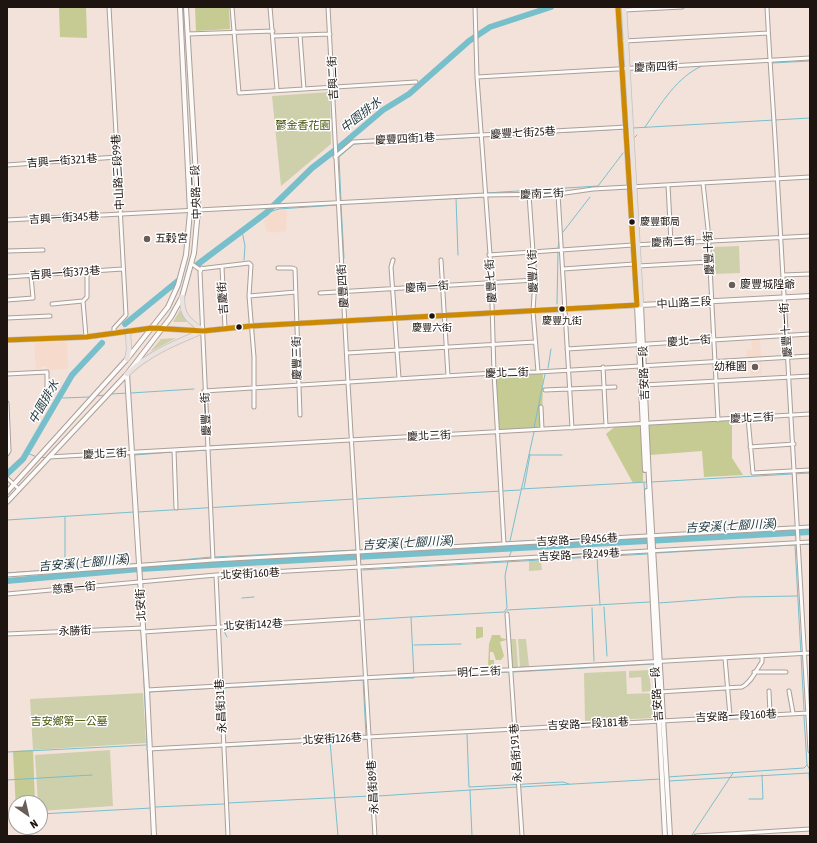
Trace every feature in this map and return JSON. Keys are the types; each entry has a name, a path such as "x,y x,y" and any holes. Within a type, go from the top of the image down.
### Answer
{"main road":[{"path":"618,7 624,69 639,305"},
{"path":"624,8 626,41 624,69"},
{"path":"182,297 182,308 184,315 192,324 203,331"},
{"name":"中山路三段","path":"7,340 86,337 152,328 203,331 251,326 639,305"},
{"path":"127,359 129,350 128,331"},
{"path":"127,374 148,357 174,343 203,331"}],"street":[{"name":"中山路三段99巷","path":"109,7 122,269 126,315 114,328 114,333"},
{"name":"中央路二段","path":"7,502 47,457 127,374 162,328 182,297 192,264 196,239 180,7"},
{"name":"中央路二段","path":"7,492 127,359 168,307 178,285 186,255 194,211 186,7"},
{"path":"232,7 239,93 416,82"},
{"path":"270,7 274,36 277,90"},
{"name":"吉興二街","path":"328,7 334,87 335,157"},
{"name":"慶豐七街","path":"475,7 477,77 485,195 487,197 494,373 504,544"},
{"path":"624,8 682,7"},
{"name":"慶豐十一街","path":"767,7 791,416 794,444 797,543 803,653 809,713 810,751"},
{"path":"188,34 273,31"},
{"path":"626,41 768,33"},
{"path":"274,36 330,34"},
{"path":"300,35 304,89"},
{"name":"慶南四街","path":"477,77 810,58"},
{"name":"慶豐七街25巷","path":"481,135 628,127"},
{"name":"慶豐四街1巷","path":"335,157 353,142 481,135"},
{"name":"吉興一街321巷","path":"7,165 117,157"},
{"name":"慶豐四街","path":"335,157 360,567"},
{"name":"慶南三街","path":"194,211 485,195 558,194 593,189 810,177"},
{"name":"慶豐十街","path":"703,182 710,262 718,420"},
{"path":"668,185 671,243"},
{"path":"558,194 572,428"},
{"name":"慶豐八街","path":"529,195 535,280 533,311 538,372"},
{"name":"吉興一街345巷","path":"7,220 194,211"},
{"name":"慶南二街","path":"489,255 707,240 810,236"},
{"path":"7,251 43,250"},
{"path":"394,260 391,267 399,378"},
{"path":"441,260 448,376"},
{"path":"192,264 199,269 222,267 249,262 254,371 254,407"},
{"path":"563,269 710,262"},
{"name":"吉慶街","path":"222,267 225,328"},
{"name":"慶豐一街","path":"202,268 200,272 205,361 204,391 214,560"},
{"name":"慶豐三街","path":"278,268 295,269 300,415"},
{"name":"吉興一街373巷","path":"7,277 122,269"},
{"path":"52,304 83,301 87,297 87,272"},
{"path":"783,275 810,274"},
{"path":"7,300 33,298 31,276"},
{"name":"慶南一街","path":"320,293 535,280"},
{"path":"250,296 296,292"},
{"name":"中山路三段","path":"639,305 810,296"},
{"path":"83,301 86,337"},
{"name":"吉安路一段","path":"639,305 642,365 646,385 645,424 657,662 670,836"},
{"path":"7,318 50,316"},
{"name":"慶北一街","path":"567,349 810,334"},
{"path":"347,353 536,342"},
{"name":"慶北二街","path":"204,391 348,383 399,378 538,372 810,356"},
{"path":"603,367 606,426"},
{"path":"7,374 47,372 47,392"},
{"name":"北安街","path":"127,374 147,690 154,836"},
{"path":"646,385 810,376"},
{"path":"545,390 615,387"},
{"path":"7,403 9,451 7,454"},
{"path":"541,407 542,429"},
{"name":"慶北三街","path":"47,457 810,414"},
{"path":"748,418 753,473 810,470"},
{"path":"750,447 794,444"},
{"path":"174,450 176,508"},
{"path":"7,478 19,489"},
{"name":"吉安路一段456巷","path":"7,575 139,568 214,560 810,527"},
{"name":"吉安路一段249巷","path":"360,567 652,552 810,542"},
{"name":"北安街160巷","path":"140,581 360,567"},
{"name":"永昌街89巷","path":"360,567 376,836"},
{"name":"永昌街31巷","path":"216,576 228,836"},
{"name":"慈惠一街","path":"7,594 140,581"},
{"name":"永昌街191巷","path":"507,614 522,836"},
{"name":"北安街142巷","path":"143,630 362,618"},
{"name":"永勝街","path":"7,634 143,630"},
{"name":"明仁三街","path":"147,690 220,685 366,679 810,653"},
{"path":"660,692 742,687 747,685 754,672 762,662 762,656"},
{"path":"725,658 730,716"},
{"path":"754,672 786,672"},
{"path":"769,691 770,714"},
{"path":"789,691 792,713"},
{"name":"吉安路一段160巷","path":"662,720 809,713"},
{"name":"吉安路一段","path":"662,720 664,836"},
{"name":"吉安路一段181巷","path":"514,728 662,720"},
{"name":"北安街126巷","path":"149,749 514,728"},
{"path":"696,836 810,829"}],"shaded area":[{"path":"287,210 286,231 271,233 266,230 264,221 271,212"},
{"path":"751,339 760,339 761,358 747,358 746,350 752,349"},
{"path":"67,341 68,369 47,370 47,367 44,366 36,370 34,343"},
{"name":"幼稚園","path":"761,362 762,374 751,375 749,363"}],"green space":[{"path":"59,7 86,7 87,38 60,37"},
{"path":"195,7 229,7 230,29 196,31"},
{"name":"鬱金香花園","path":"330,92 331,144 281,186 272,96"},
{"path":"739,246 740,273 714,274 713,247"},
{"path":"180,310 187,322 173,322"},
{"path":"176,338 150,352 161,339"},
{"path":"543,372 542,428 499,432 495,374"},
{"path":"732,420 732,458 743,475 704,477 702,451 650,455 646,424"},
{"path":"643,424 643,482 633,483 606,434 617,425"},
{"path":"529,561 541,561 542,570 529,571"},
{"path":"476,627 483,627 483,637 476,639"},
{"path":"492,635 500,635 501,638 506,639 500,642 504,656 501,660 496,660 493,652 490,652 490,660 494,660 494,669 480,671 480,668 488,666 489,644"},
{"path":"510,639 516,639 518,667 512,668"},
{"path":"518,639 526,639 529,666 520,668"},
{"path":"649,670 651,691 642,692 641,677 629,678 629,671"},
{"path":"626,671 627,694 654,693 655,718 585,721 584,673"},
{"name":"吉安鄉第一公墓","path":"143,693 146,743 33,750 30,699"},
{"path":"33,750 35,795 15,795 13,751"},
{"path":"110,750 113,806 48,810 48,795 38,795 35,755"}],"waterway":[{"name":"中園排水","path":"198,264 266,213 312,168 383,110 409,94 469,41 490,27 551,7"},
{"path":"772,63 810,61"},
{"path":"645,127 678,83 694,70 704,65"},
{"path":"633,128 810,118"},
{"path":"341,201 339,157 354,144 623,129"},
{"path":"633,139 637,135"},
{"path":"486,193 598,186 623,153"},
{"path":"342,204 503,196"},
{"path":"522,196 528,198"},
{"path":"563,232 590,197"},
{"path":"456,198 458,255"},
{"path":"341,204 344,258"},
{"path":"266,213 279,209 337,205"},
{"path":"242,231 245,246 244,260"},
{"path":"558,248 559,242"},
{"path":"557,304 558,252"},
{"name":"中園排水","path":"125,324 179,280"},
{"path":"555,325 556,315"},
{"name":"中園排水","path":"7,474 23,459 72,375 102,343"},
{"path":"548,368 551,349"},
{"path":"534,428 545,374"},
{"path":"131,393 194,389"},
{"path":"111,394 128,393"},
{"path":"95,396 106,395"},
{"path":"60,397 90,397"},
{"path":"510,541 534,432"},
{"path":"209,446 247,444"},
{"path":"176,452 207,450"},
{"path":"134,455 173,452"},
{"path":"27,453 37,457"},
{"path":"90,456 131,455"},
{"path":"529,455 562,455"},
{"path":"524,488 530,455"},
{"path":"40,457 47,458"},
{"path":"651,482 810,473"},
{"path":"521,489 648,482"},
{"path":"644,483 648,542"},
{"path":"358,499 520,490"},
{"path":"138,512 354,499"},
{"path":"7,520 134,512"},
{"path":"65,517 65,568"},
{"name":"吉安溪 (七腳川溪)","path":"7,581 139,569 810,532"},
{"path":"506,542 644,535"},
{"path":"360,550 503,542"},
{"path":"657,553 810,544"},
{"path":"795,545 804,710"},
{"path":"214,557 357,550"},
{"path":"509,557 512,550"},
{"path":"363,570 647,554"},
{"path":"141,564 211,557"},
{"path":"597,557 600,605"},
{"path":"366,679 414,678 411,617 504,612 507,608 505,576 508,561"},
{"path":"7,573 137,564"},
{"path":"659,603 739,597 797,596"},
{"path":"242,598 254,597"},
{"path":"507,610 650,602"},
{"path":"140,605 149,782"},
{"path":"604,607 607,656"},
{"path":"592,608 594,661"},
{"path":"364,620 411,617"},
{"path":"222,627 227,637"},
{"path":"414,645 461,644"},
{"path":"513,672 654,664"},
{"path":"440,676 508,672"},
{"path":"363,679 366,735"},
{"path":"223,688 362,680"},
{"path":"149,692 218,688"},
{"path":"804,716 807,765 810,770"},
{"path":"605,726 657,723"},
{"path":"392,737 497,731"},
{"path":"467,734 469,787 563,782 569,784"},
{"path":"338,836 330,741 366,739"},
{"path":"225,747 330,741"},
{"path":"7,752 146,745"},
{"path":"667,777 804,768 807,765"},
{"path":"692,835 733,773"},
{"path":"669,781 809,773 810,792"},
{"path":"7,780 92,775"},
{"path":"749,799 763,799 762,775"},
{"path":"520,787 661,779"},
{"path":"378,796 517,787"},
{"path":"470,790 472,836"},
{"path":"228,803 370,796"},
{"path":"155,807 224,804"},
{"path":"48,814 152,808"}],"transit line":[{"path":"618,7 637,305"},
{"path":"7,340 86,337 152,328 203,331 251,326 637,305"}],"place":[{"name":"慶豐郵局","path":"632,222"},
{"name":"五榖宮","path":"147,239"},
{"name":"慶豐城隍爺","path":"732,285"},
{"name":"慶豐九街","path":"562,309"},
{"name":"慶豐六街","path":"432,316"},
{"name":"幼稚園","path":"755,367"}]}
